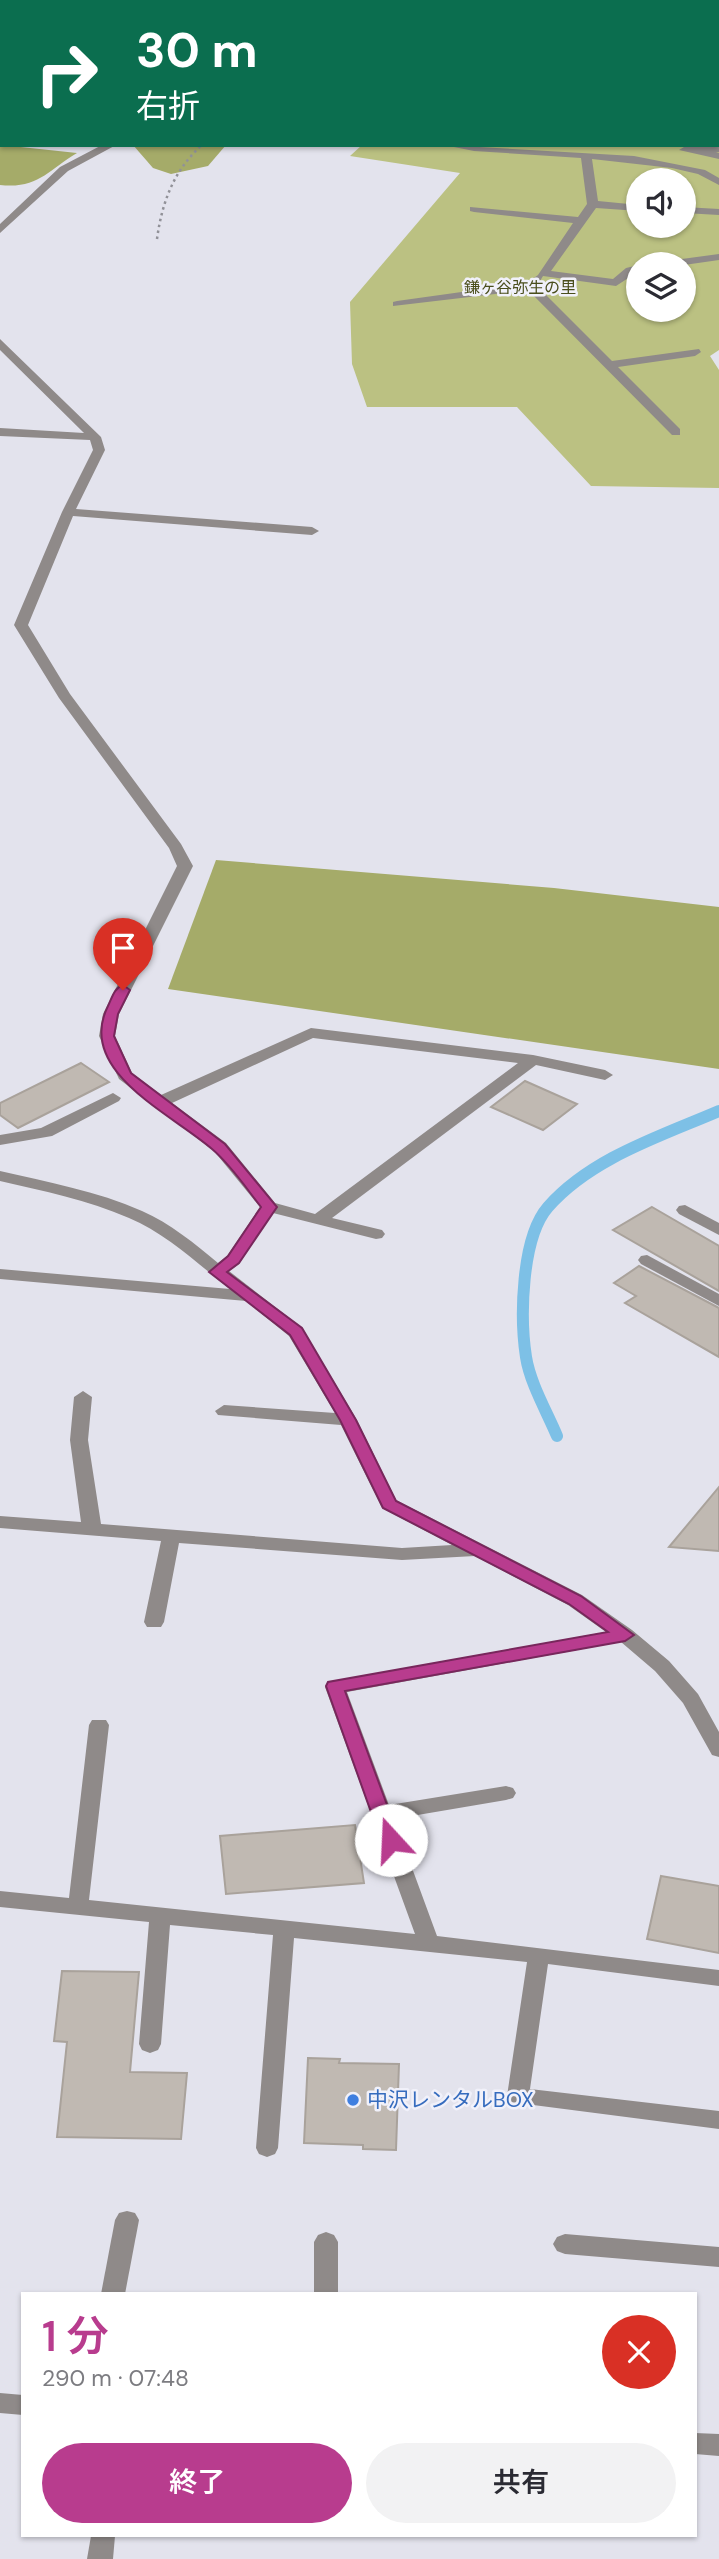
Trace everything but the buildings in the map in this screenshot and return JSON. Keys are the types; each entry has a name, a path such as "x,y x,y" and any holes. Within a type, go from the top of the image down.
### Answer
{"street":[{"path":"0,230 64,169 107,147"},
{"path":"476,147 586,155 669,166 711,174 719,183"},
{"path":"669,166 683,147"},
{"path":"683,147 719,149"},
{"path":"683,147 719,156"},
{"path":"397,304 531,286 593,204 586,155"},
{"path":"593,204 626,207"},
{"path":"474,209 581,221"},
{"path":"696,211 719,211"},
{"path":"696,260 719,257"},
{"path":"543,273 616,283 626,274"},
{"path":"531,286 676,432"},
{"path":"0,343 95,437 99,450 68,512 21,625 64,695 176,847 185,866 111,1014 107,1036 125,1076 219,1147 269,1207 376,1234"},
{"path":"609,365 695,352"},
{"path":"0,432 95,437"},
{"path":"68,512 312,531"},
{"path":"158,1103 311,1033 533,1060 605,1075"},
{"path":"319,1219 533,1060"},
{"path":"0,1140 46,1132 113,1098"},
{"path":"0,1176 80,1195 137,1215 180,1241 296,1332 348,1420 389,1504 575,1600 625,1635 662,1666 691,1699 719,1750"},
{"path":"217,1272 233,1260 269,1207"},
{"path":"685,1210 719,1230"},
{"path":"647,1260 719,1301"},
{"path":"0,1275 248,1296"},
{"path":"83,1397 79,1440 92,1530"},
{"path":"224,1411 348,1420"},
{"path":"0,1522 402,1554 474,1550"},
{"path":"154,1622 171,1537"},
{"path":"429,1944 335,1686 625,1635"},
{"path":"78,1908 99,1725"},
{"path":"381,1814 506,1793"},
{"path":"0,1899 538,1955 719,1978"},
{"path":"150,2044 160,1916"},
{"path":"267,2148 285,1929"},
{"path":"538,1955 519,2096 719,2120"},
{"path":"113,2292 127,2221"},
{"path":"326,2242 326,2292"},
{"path":"565,2244 719,2257"},
{"path":"0,2403 21,2405"},
{"path":"697,2444 719,2445"},
{"path":"100,2559 103,2537"}],"path":[{"path":"157,239 168,195 181,166 200,147"}],"green space":[{"path":"0,147 77,153 33,181 13,186 0,185"},
{"path":"135,147 224,147 208,166 171,174 153,168"},
{"name":"鎌ヶ谷弥生の里","path":"360,147 719,147 719,350 710,356 719,370 719,488 591,486 517,407 367,407 352,364 350,302 460,173 350,156"},
{"path":"216,860 554,888 719,907 719,1069 168,989"}],"waterway":[{"path":"557,1436 531,1377 524,1341 525,1279 532,1238 539,1221 548,1207 565,1190 606,1162 651,1139 719,1111"}],"place":[{"name":"中沢レンタルBOX","path":"353,2100"}],"route":[{"path":"123,990 111,1014 107,1036 125,1076 219,1147 269,1207 233,1260 217,1272 296,1332 348,1420 389,1504 575,1600 625,1635 335,1686 391,1840"}]}
